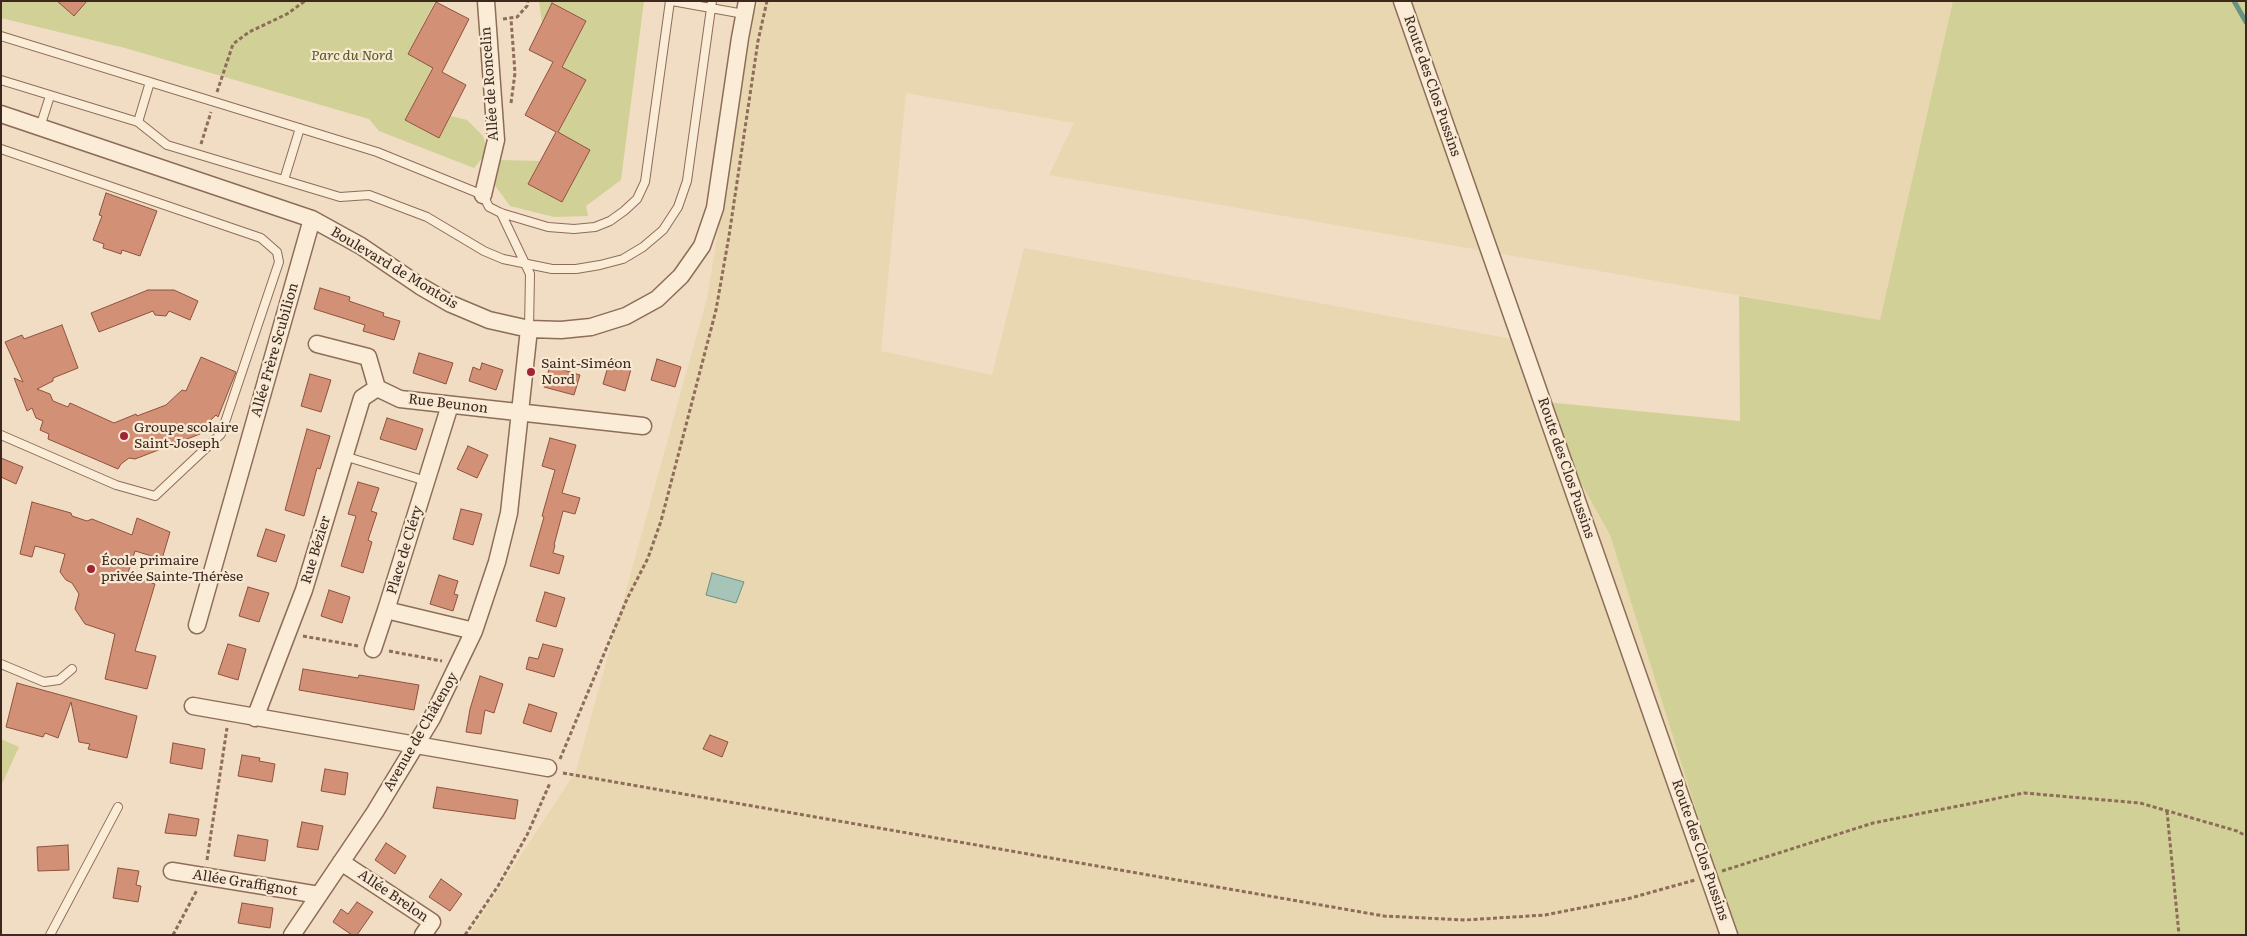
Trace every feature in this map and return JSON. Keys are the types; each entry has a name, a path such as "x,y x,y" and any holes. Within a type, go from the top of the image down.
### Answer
{"street":[{"name":"Route des Clos Pussins","path":"1402,1 1729,935"},
{"name":"Allée de Roncelin","path":"483,195 496,140 486,7"},
{"name":"Boulevard de Montois","path":"1,114 312,219 361,246 420,286 451,304 489,320 529,330 591,327 626,316 657,299 681,276 702,246 715,208 746,7"},
{"name":"Allée Frère Scubilion","path":"196,625 312,219"},
{"name":"Avenue de Châtenoy","path":"292,935 342,862 416,745 448,687 474,631 497,562 509,513 529,330"},
{"path":"317,344 368,357 377,388"},
{"name":"Rue Beunon","path":"377,388 400,399 643,426"},
{"name":"Rue Bézier","path":"255,718 304,590 362,398 377,388"},
{"name":"Place de Cléry","path":"450,405 386,610 474,631"},
{"path":"373,648 386,610"},
{"path":"192,706 555,770"},
{"name":"Allée Brelon","path":"342,862 432,922 423,935"},
{"name":"Allée Graffignot","path":"172,871 319,895"}],"lane":[{"path":"1,36 377,152 483,195 489,207 501,213 548,228 574,229 595,226 610,221 624,212 637,199 645,182 671,1 746,7"},
{"path":"1,80 138,122 167,145 340,197 369,195 427,217 484,251 525,264 552,269 600,265 630,255 643,247 662,230 678,207 687,181 711,5"},
{"path":"138,122 150,82"},
{"path":"40,127 50,96"},
{"path":"284,180 300,128"},
{"path":"1,149 262,238 277,252 279,262 221,434 156,496 116,485 1,435"},
{"path":"501,213 530,274 529,330"},
{"path":"344,456 426,481"},
{"path":"1,664 44,682 59,680 72,669"},
{"path":"50,935 118,807"}],"path":[{"path":"198,154 233,44 249,32 287,14 305,1"},
{"path":"486,7 504,20 511,20 517,17 527,6 528,1"},
{"path":"465,935 498,886 527,835 627,599 648,558 661,521 716,310 730,236 758,41 767,1"},
{"path":"510,106 515,74 511,20"},
{"path":"173,935 204,877 230,713"},
{"path":"555,770 1384,916 1465,920 1545,915 1627,899 1873,823 2024,793 2140,803 2237,831 2246,836"},
{"path":"2167,811 2179,935"}],"shaded area":[{"path":"759,1 1953,1 1880,320 1049,175 1074,123 906,93 881,351 992,375 1024,248 1512,339 1535,401 1610,535 1735,935 469,935 576,771 707,298 754,14"},
{"path":"712,573 744,582 736,603 706,595"}],"green space":[{"name":"Parc du Nord","path":"1,1 57,1 74,16 87,1 435,1 408,54 433,67 405,120 439,138 451,116 467,120 483,136 487,152 474,168 379,131 369,119 125,48 1,18"},
{"path":"539,1 644,1 621,180 586,206 588,216 554,217 510,206 494,184 500,160 540,161 528,184 562,202 590,150 558,132 586,81 562,67 586,21 553,3 542,23"},
{"path":"1953,1 2246,1 2246,935 1735,935 1610,535 1535,401 1740,421 1739,296 1880,320"},
{"path":"1,739 19,747 1,786"}],"building":[{"path":"57,1 87,1 74,16"},
{"path":"436,2 469,19 442,72 466,85 439,138 405,120 433,68 408,54"},
{"path":"552,3 586,21 562,67 586,80 558,132 590,150 562,202 528,184 556,132 525,115 553,62 529,50"},
{"path":"106,193 157,211 140,256 122,250 121,254 103,248 104,244 93,240 102,216 99,215"},
{"path":"320,288 350,297 349,301 384,313 383,316 400,321 394,340 363,331 365,325 314,309"},
{"path":"148,290 174,290 198,301 190,320 169,311 166,316 155,315 153,311 99,332 91,313"},
{"path":"62,325 78,368 53,378 53,381 37,389 50,394 53,401 68,407 70,403 114,423 166,405 182,390 186,391 201,357 236,372 218,417 216,415 199,431 200,434 135,459 129,458 118,469 48,439 49,434 40,430 43,421 36,418 32,408 27,411 14,378 23,382 5,342 22,335 24,339"},
{"path":"419,353 453,363 446,384 413,373"},
{"path":"610,359 620,361 624,367 631,369 625,391 603,384"},
{"path":"657,359 681,367 675,387 651,380"},
{"path":"482,363 503,370 496,390 469,381 473,367 480,370"},
{"path":"550,366 580,375 574,395 544,387"},
{"path":"310,374 331,380 321,412 301,406"},
{"path":"387,418 423,429 416,450 380,439"},
{"path":"307,429 330,436 320,469 317,468 304,516 285,510"},
{"path":"550,438 576,445 562,493 580,498 575,514 563,511 553,553 564,556 559,574 530,566 555,470 542,466"},
{"path":"468,446 488,455 477,478 457,469"},
{"path":"1,458 23,467 16,484 1,477"},
{"path":"358,482 379,488 371,511 377,513 368,540 372,542 363,573 341,566 356,516 348,514"},
{"path":"32,502 71,513 72,516 87,521 92,519 132,535 137,518 170,532 162,559 135,551 127,576 155,584 135,651 156,656 147,689 105,679 115,634 85,624 75,609 79,594 72,583 66,580 60,572 65,554 35,546 32,557 20,554"},
{"path":"461,509 482,514 473,545 453,539"},
{"path":"266,529 285,535 276,562 257,556"},
{"path":"439,575 458,581 454,594 458,595 453,611 430,604"},
{"path":"248,587 269,593 259,622 239,616"},
{"path":"329,590 350,597 342,623 321,616"},
{"path":"545,592 565,598 556,627 536,621"},
{"path":"228,644 246,649 238,680 218,674"},
{"path":"543,644 563,649 554,677 526,669 529,657 538,659"},
{"path":"303,669 358,678 359,675 419,685 414,710 299,690"},
{"path":"480,676 503,684 494,713 485,710 481,734 466,732 470,709"},
{"path":"17,683 137,716 127,758 88,749 90,744 79,742 71,702 58,738 45,733 43,737 6,727"},
{"path":"529,704 557,713 551,732 523,723"},
{"path":"710,735 728,742 722,757 703,749"},
{"path":"173,743 205,749 202,769 170,763"},
{"path":"242,755 260,758 259,761 275,764 272,782 238,776"},
{"path":"325,769 348,773 345,795 321,791"},
{"path":"437,787 518,800 515,819 433,808"},
{"path":"169,814 199,819 196,836 165,833"},
{"path":"302,822 323,826 318,850 297,847"},
{"path":"238,835 268,840 265,861 234,856"},
{"path":"386,843 406,856 395,874 375,860"},
{"path":"68,845 69,870 38,871 37,847"},
{"path":"118,868 139,871 136,885 141,886 138,902 113,898"},
{"path":"441,879 462,894 450,911 429,897"},
{"path":"357,902 373,912 357,935 352,935 333,922 341,909 348,914"},
{"path":"242,903 273,908 270,928 238,923"}],"waterway":[{"path":"2234,1 2246,22"}],"place":[{"name":"Saint-Siméon Nord","path":"531,372"},
{"name":"Groupe scolaire Saint-Joseph","path":"124,436"},
{"name":"École primaire privée Sainte-Thérèse","path":"91,569"}]}
